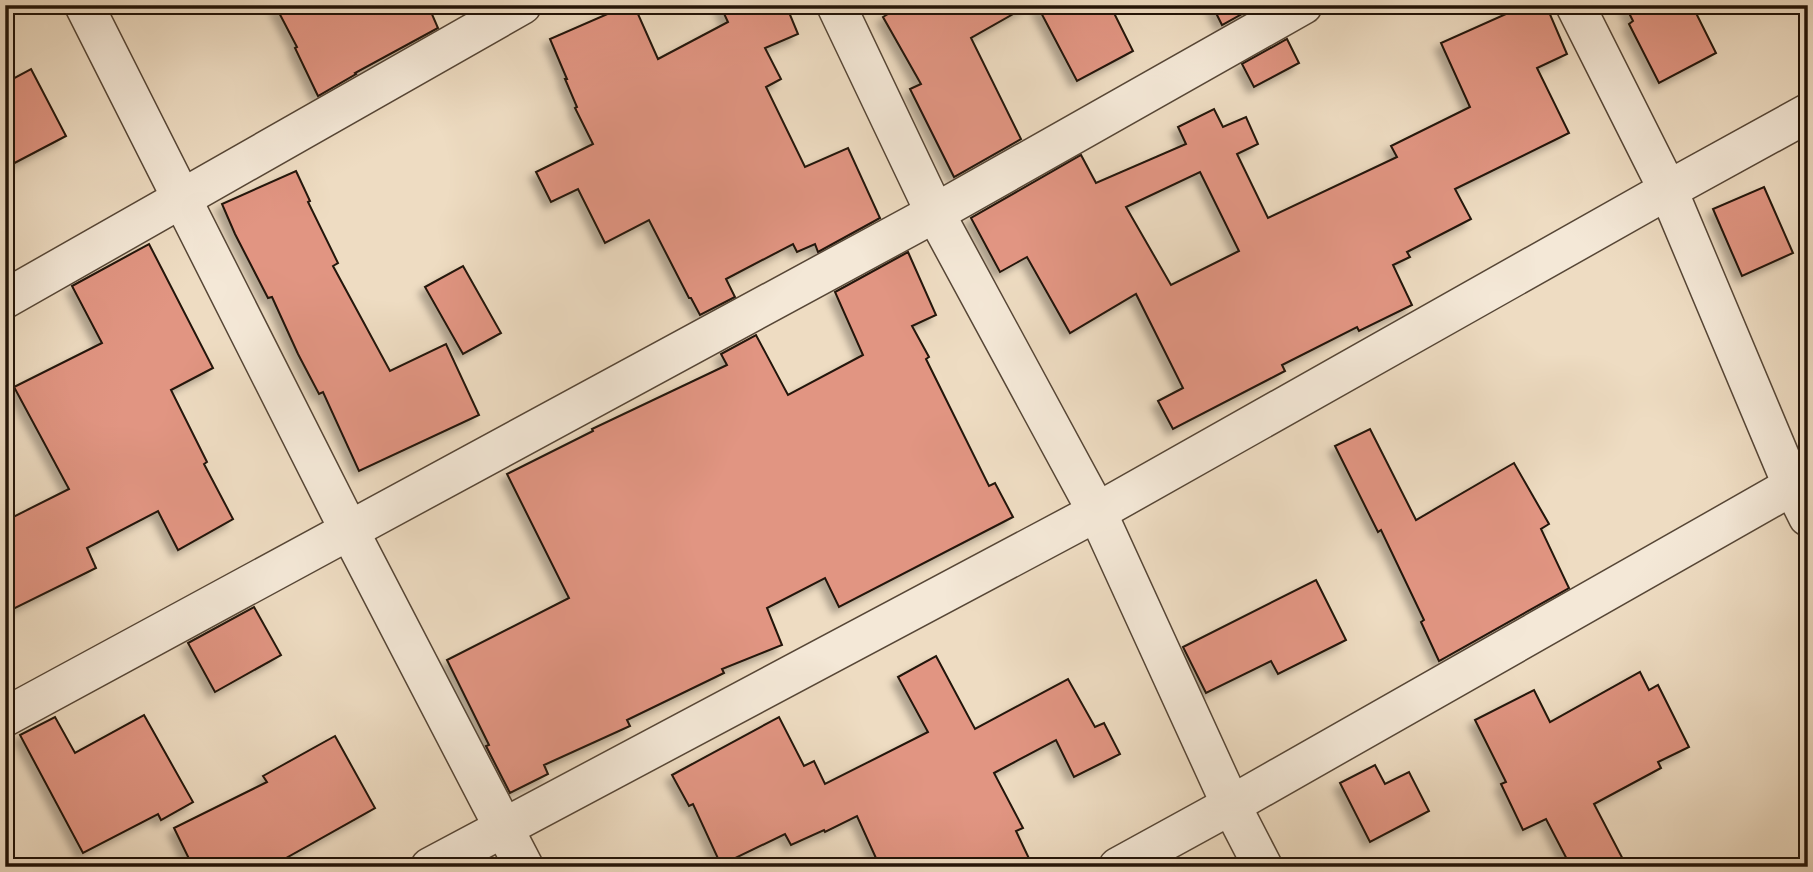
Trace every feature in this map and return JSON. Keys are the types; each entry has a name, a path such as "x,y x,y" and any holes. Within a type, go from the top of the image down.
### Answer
{"street":[{"path":"84,5 350,532 524,867"},
{"path":"5,299 522,5"},
{"path":"836,5 935,213 1097,512 1231,806 1263,867"},
{"path":"5,718 935,213 1303,5"},
{"path":"1118,867 1802,493 1668,190 1575,5"},
{"path":"430,867 1097,512 1808,113"}],"building":[{"path":"275,5 428,5 438,28 318,96"},
{"path":"628,5 634,5 658,59 728,22 720,5 786,5 798,34 765,48 781,79 766,87 805,167 848,148 880,218 818,252 815,244 797,252 793,244 726,279 735,297 700,315 649,220 605,243 578,189 551,202 536,172 593,144 575,108 577,107 567,79 550,39"},
{"path":"903,5 1029,5 971,38 1021,139 954,177 910,89 921,84 883,17"},
{"path":"1037,5 1110,5 1133,51 1077,81"},
{"path":"1212,5 1258,5 1222,25"},
{"path":"1526,5 1546,5 1567,54 1537,68 1569,133 1455,189 1471,219 1407,252 1410,257 1393,265 1412,305 1359,331 1357,327 1282,365 1285,371 1173,429 1158,401 1183,388 1136,294 1070,333 1027,257 1000,272 971,218 1081,155 1096,183 1186,144 1178,127 1214,109 1223,127 1246,117 1258,144 1237,154 1268,218 1397,157 1391,146 1470,107 1441,43","holes":["1200,172 1239,251 1171,285 1126,207"]},
{"path":"1625,5 1692,5 1716,53 1659,83 1629,24 1633,21"},
{"path":"1287,39 1299,63 1254,87 1242,64"},
{"path":"31,69 66,136 5,168 5,83"},
{"path":"296,171 338,263 333,266 390,371 446,344 479,415 359,471 323,392 319,394 272,297 268,298 222,204"},
{"path":"1764,187 1793,253 1742,276 1713,209"},
{"path":"149,244 213,368 171,390 207,462 204,464 233,519 178,550 158,511 87,548 96,568 5,613 5,521 69,489 14,387 102,343 72,286"},
{"path":"908,252 936,315 912,326 989,486 995,483 1013,517 839,607 825,578 767,608 782,645 722,669 724,673 627,720 630,726 544,765 548,774 510,793 447,660 569,598 507,474 593,431 592,429 727,365 721,354 756,335 788,395 863,355 835,292"},
{"path":"463,266 501,333 463,354 425,287"},
{"path":"1370,429 1416,520 1514,463 1549,524 1541,529 1569,588 1439,661 1421,622 1424,620 1381,530 1378,532 1335,446"},
{"path":"1316,580 1346,640 1278,674 1271,661 1206,693 1183,647"},
{"path":"254,607 281,655 215,692 188,643"},
{"path":"936,656 975,729 1068,679 1095,727 1104,723 1120,754 1074,777 1056,740 994,773 1023,828 1016,831 1033,867 880,867 857,816 791,845 785,834 721,865 693,804 689,806 672,775 779,717 804,766 814,761 825,784 928,732 898,677"},
{"path":"1640,672 1649,690 1658,685 1689,747 1658,762 1661,768 1594,804 1627,867 1571,867 1546,819 1523,830 1501,784 1506,782 1475,720 1534,690 1550,722"},
{"path":"144,715 193,802 161,820 158,814 83,853 20,735 55,717 75,753"},
{"path":"335,736 375,808 270,867 193,867 174,828 267,782 263,776"},
{"path":"1375,765 1385,784 1409,772 1429,811 1370,842 1340,783"}]}
